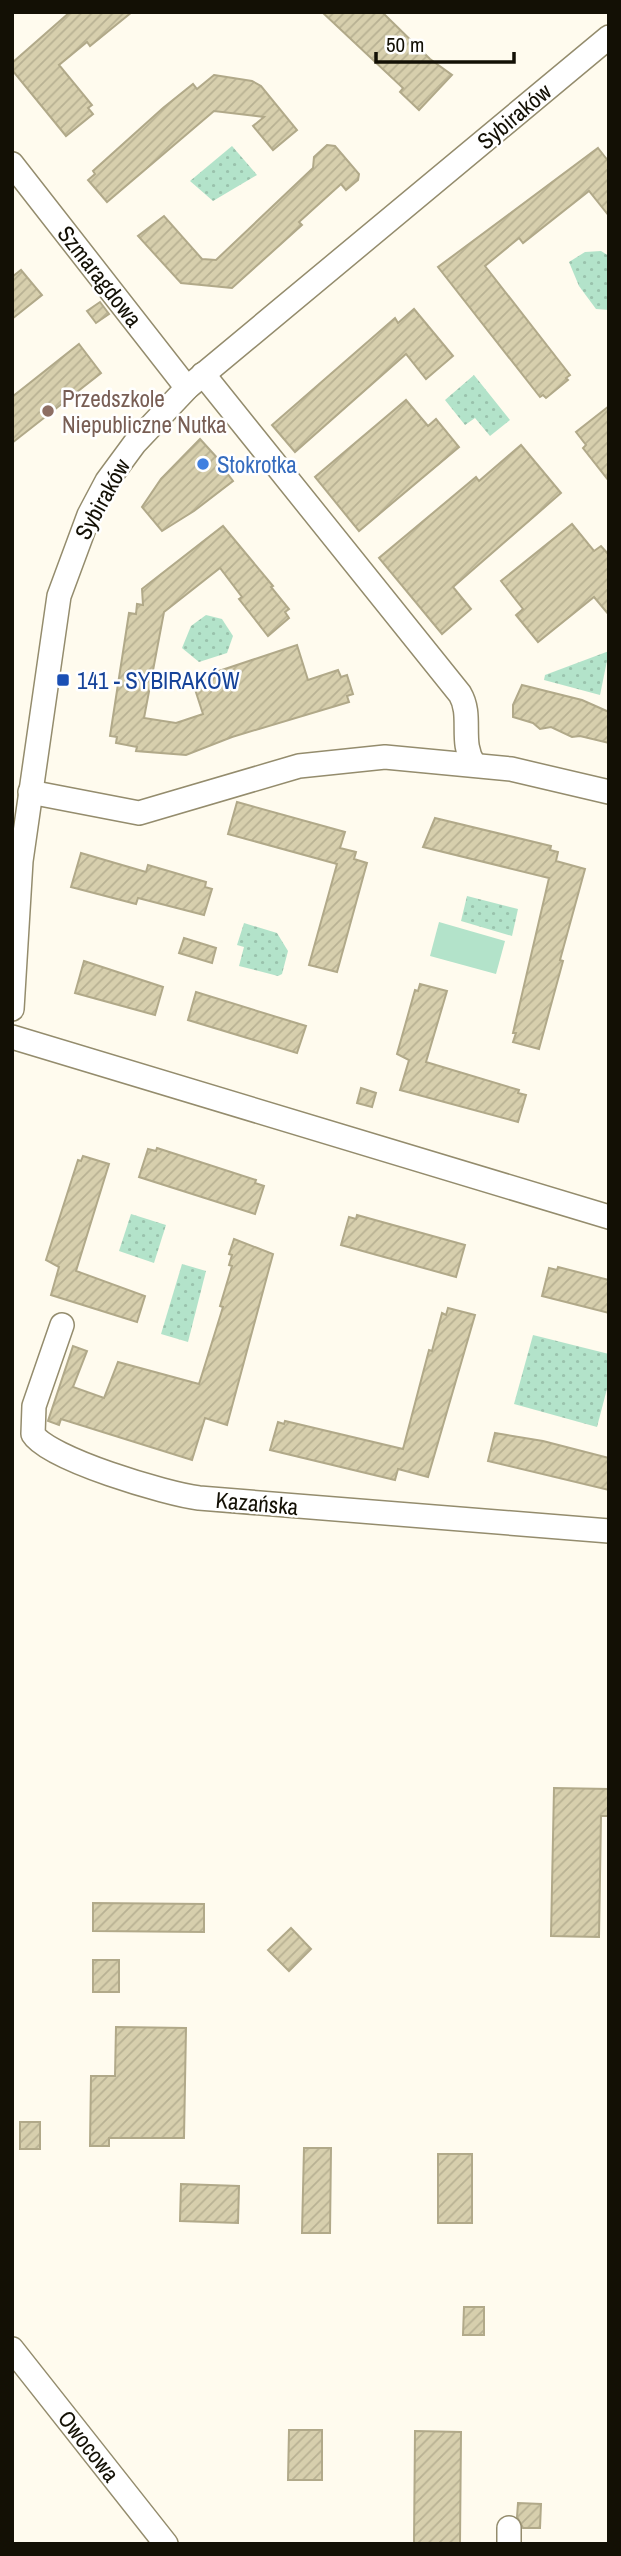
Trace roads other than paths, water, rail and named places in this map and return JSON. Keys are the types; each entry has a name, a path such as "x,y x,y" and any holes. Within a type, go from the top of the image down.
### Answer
{"street":[{"name":"Sybiraków","path":"12,1009 21,861 59,596 73,552 89,515 121,460 195,381 609,37"},
{"name":"Szmaragdowa","path":"12,164 460,694 466,711 465,738 474,764"},
{"path":"447,761 465,738"},
{"path":"30,792 139,813 308,765 385,757 474,764 534,774 609,792"},
{"path":"12,1037 609,1217"},
{"path":"37,1441 32,1426 34,1406 62,1325"},
{"name":"Kazańska","path":"12,1431 121,1477 174,1494 609,1531"},
{"name":"Owocowa","path":"12,2349 166,2544"}],"place":[{"name":"Przedszkole Niepubliczne Nutka","path":"48,411"},
{"name":"Stokrotka","path":"203,464"},
{"name":"141 - SYBIRAKÓW","path":"63,680"}]}
